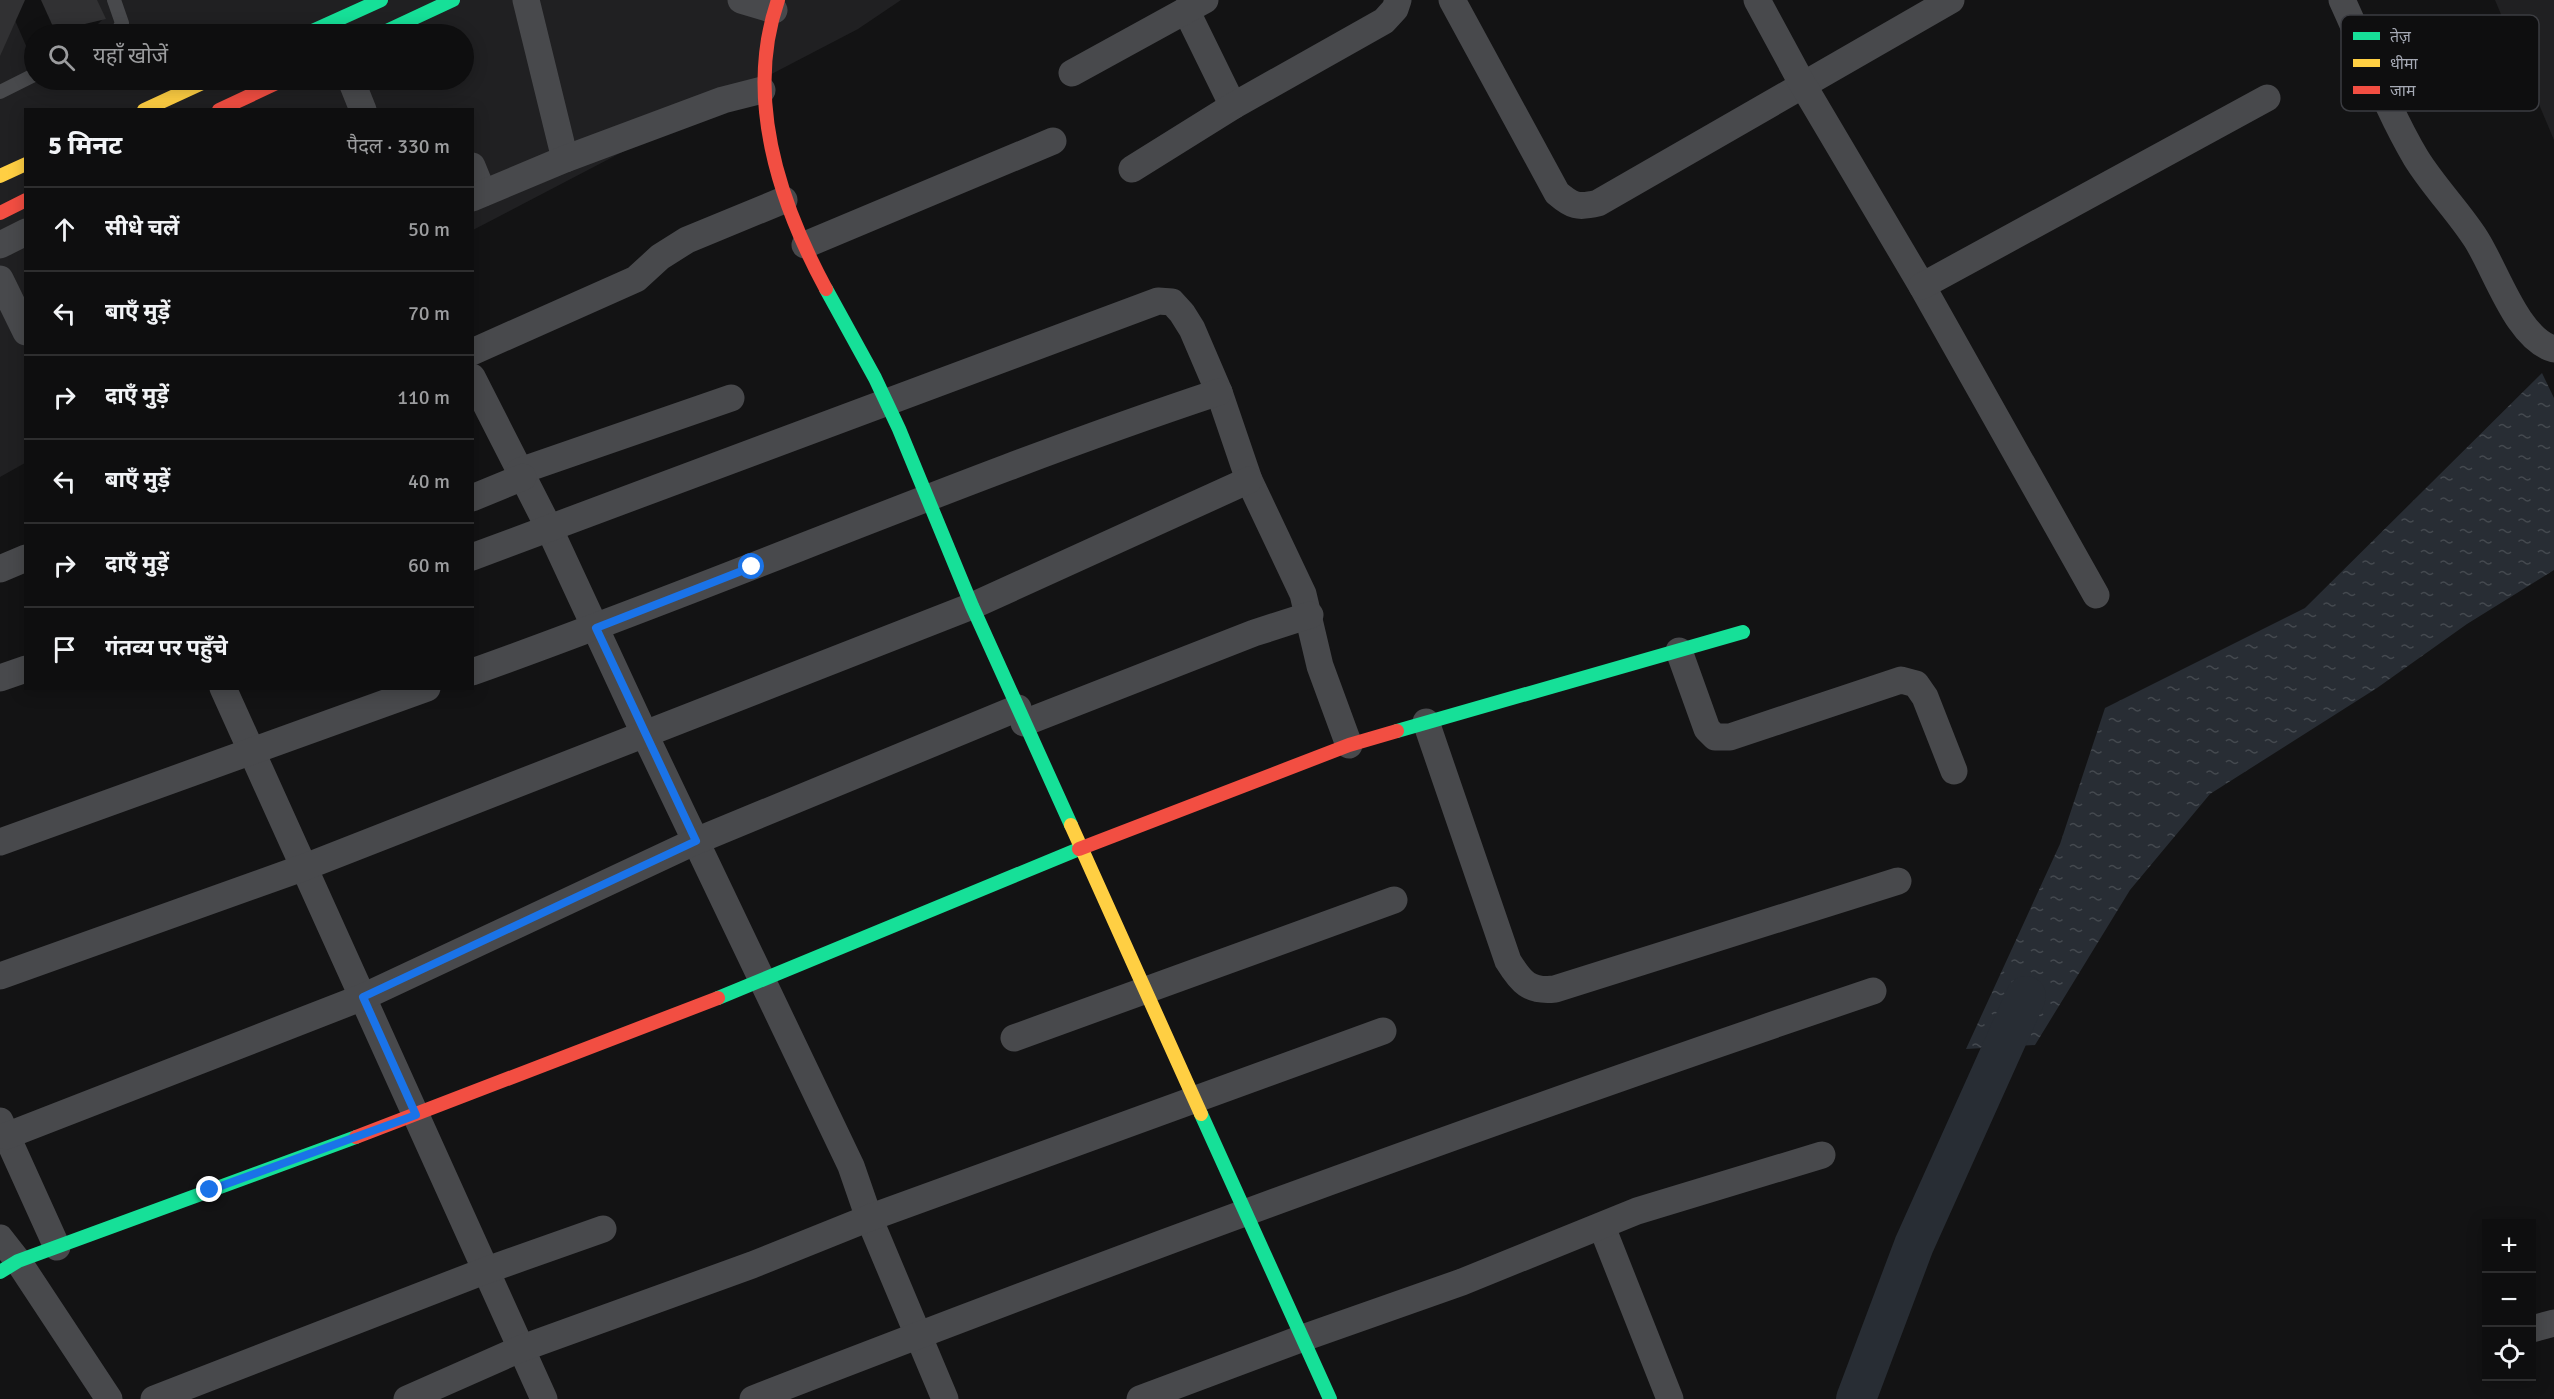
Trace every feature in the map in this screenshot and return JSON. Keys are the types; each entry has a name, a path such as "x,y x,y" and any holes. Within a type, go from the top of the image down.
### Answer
{"street":[{"path":"336,24 381,0"},
{"path":"401,24 453,0"},
{"path":"526,0 565,159"},
{"path":"741,0 776,5 764,54 762,90 766,123 784,200 805,245 888,402 972,606 1147,988 1330,1399"},
{"path":"1132,169 1233,106 1384,21 1395,9 1398,0"},
{"path":"1452,0 1557,193 1569,204 1584,206 1598,203 1951,0"},
{"path":"1757,0 1803,85 1922,286 2096,595"},
{"path":"2342,0 2349,15"},
{"path":"1072,73 1195,5 1233,106"},
{"path":"148,108 187,90"},
{"path":"223,108 262,90"},
{"path":"355,90 362,108"},
{"path":"474,176 478,196 565,159 723,100 762,90"},
{"path":"1922,286 2267,98"},
{"path":"2394,111 2416,158 2477,240 2518,317 2532,337 2554,349"},
{"path":"805,245 1053,141"},
{"path":"0,176 24,165"},
{"path":"474,351 636,279 660,257 687,240 784,200"},
{"path":"0,213 24,201"},
{"path":"0,244 24,233"},
{"path":"0,279 16,330"},
{"path":"474,556 1158,301 1172,302 1192,329 1219,393 1249,480 1303,594 1310,615 1320,666 1348,745"},
{"path":"474,381 549,528 851,1166 869,1218 945,1399"},
{"path":"474,671 596,628 1107,429 1219,393"},
{"path":"474,497 522,474 731,398"},
{"path":"0,976 305,867 972,606 1249,480"},
{"path":"0,569 24,559"},
{"path":"57,1247 3,1129 363,997 696,841 1021,715 1310,615"},
{"path":"9,1267 57,1247 416,1115 762,981 1082,848 1348,745 1743,632"},
{"path":"1679,651 1707,729 1714,737 1730,737 1901,680 1916,684 1925,696 1954,771"},
{"path":"0,678 24,670"},
{"path":"224,690 544,1399"},
{"path":"0,842 420,690"},
{"path":"1426,722 1508,961 1518,978 1540,991 1555,989 1898,881"},
{"path":"1014,1038 1394,900"},
{"path":"753,1399 1247,1213 1663,1062 1873,991"},
{"path":"407,1399 520,1349 752,1265 869,1218 1383,1031"},
{"path":"1140,1399 1462,1282 1636,1212 1822,1155"},
{"path":"1602,1227 1670,1399"},
{"path":"154,1399 487,1270 603,1229"},
{"path":"0,1238 9,1267 109,1399"},
{"path":"2536,1328 2554,1323"}],"lane":[{"path":"114,0 121,24"},
{"path":"0,92 24,80"}],"shaded area":[{"path":"0,0 901,0 858,29 474,229 474,108 24,108 24,464 0,477"},
{"path":"2495,0 2554,0 2554,140 2539,104 2539,15 2501,15"}],"water":[{"path":"2542,373 2554,398 2554,570 2467,624 2377,688 2210,794 2130,890 2035,1045 1966,1049 2060,844 2105,708 2305,608"}],"building":[{"path":"0,0 25,0 0,56"},
{"path":"41,0 97,0 106,19 85,24 52,24"}],"waterway":[{"path":"1856,1399 1914,1245 2026,996"}],"traffic: fast":[{"path":"328,24 381,0"},
{"path":"401,24 453,0"},
{"path":"826,289 875,378 899,429 972,606 1071,825"},
{"path":"1397,731 1743,632"},
{"path":"718,998 1079,849"},
{"path":"1201,1114 1330,1399"},
{"path":"0,1272 18,1261 356,1137"}],"traffic: slow":[{"path":"148,108 187,90"},
{"path":"0,176 24,165"},
{"path":"1071,825 1201,1114"}],"traffic: jam":[{"path":"778,0 768,37 765,74 766,112 772,149 781,185 794,221 826,289"},
{"path":"223,108 262,90"},
{"path":"0,213 24,201"},
{"path":"1079,849 1349,745 1397,731"},
{"path":"356,1137 718,998"}],"route":[{"path":"210,1190 416,1115 363,997 696,841 596,628 752,567"}]}
